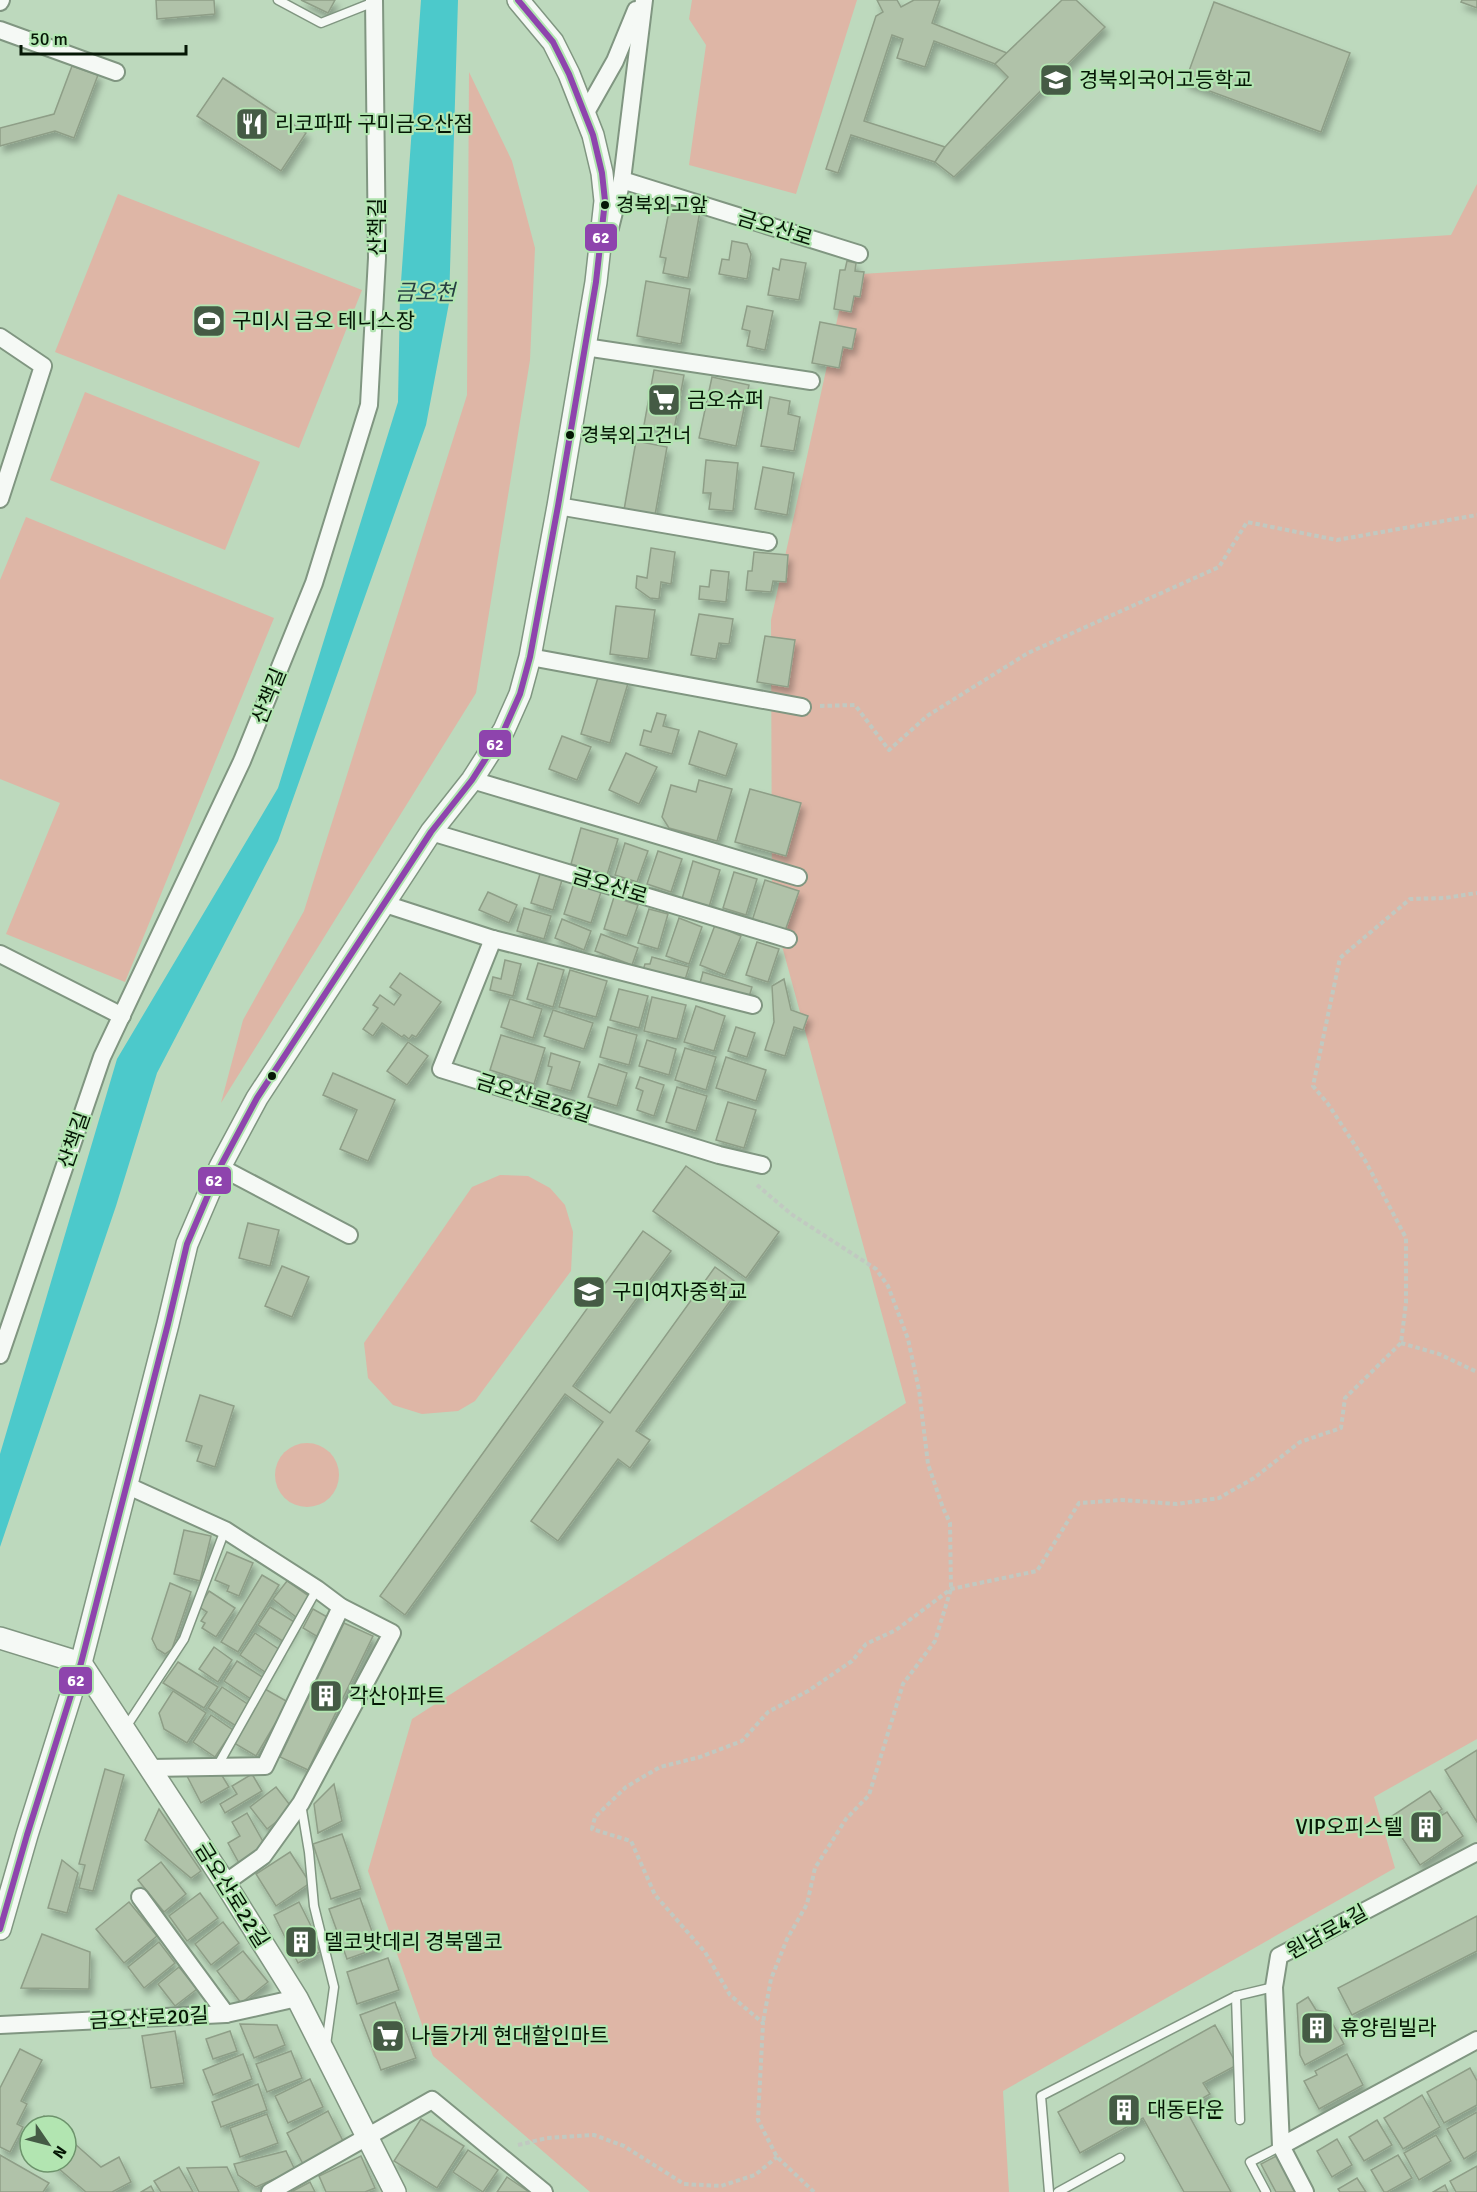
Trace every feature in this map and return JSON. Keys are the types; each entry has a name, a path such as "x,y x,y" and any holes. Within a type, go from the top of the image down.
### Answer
{"street":[{"path":"0,1929 81,1663 187,1244 220,1167 257,1098 431,832 472,780 504,730 519,694 530,657 596,282 605,201 602,173 593,135 569,74 553,42 518,0"},
{"path":"585,114 620,51 639,0"},
{"path":"596,282 622,180 644,0"},
{"name":"산책길","path":"0,1355 102,1057 242,761 314,583 369,405 377,258 374,1"},
{"path":"0,30 116,72"},
{"name":"금오산로","path":"622,180 859,254"},
{"path":"0,337 43,366 0,499"},
{"path":"585,347 811,381"},
{"path":"558,506 768,542"},
{"path":"530,657 802,707"},
{"path":"472,780 798,877"},
{"name":"금오산로","path":"431,832 788,939"},
{"path":"386,904 493,939 753,1005"},
{"name":"금오산로26길","path":"493,939 441,1069 762,1166"},
{"path":"0,954 122,1016"},
{"path":"220,1167 349,1235"},
{"path":"126,1485 225,1530 341,1607 392,1632 301,1803 263,1856 225,1883"},
{"path":"150,1768 265,1766 341,1607"},
{"path":"0,1638 81,1663"},
{"name":"금오산로22길","path":"81,1663 225,1883 297,1998 395,2192"},
{"name":"원남로4길","path":"1305,2192 1281,2146 1274,1988 1279,1956 1477,1852"},
{"path":"140,1897 226,2014"},
{"name":"금오산로20길","path":"0,2025 226,2014 297,1998"},
{"path":"1281,2146 1477,2040"},
{"path":"270,2192 432,2100 544,2192"}],"lane":[{"path":"278,0 321,23 374,1"},
{"path":"125,1729 184,1639 225,1530"},
{"path":"218,1766 317,1589"},
{"path":"301,1803 309,1852 314,1906 334,1987 325,2053"},
{"path":"1049,2192 1041,2096 1236,1996 1274,1988"},
{"path":"1236,1996 1240,2120"},
{"path":"1266,2192 1250,2162 1281,2146"},
{"path":"1058,2192 1120,2158"}],"path":[{"path":"802,707 855,705 889,750 927,716 1028,652 1219,567 1247,522 1337,540 1477,515"},
{"path":"763,2023 730,1995 705,1952 655,1895 631,1841 592,1829 595,1816 626,1787 660,1767 742,1741 768,1712 817,1685 852,1661 866,1644 896,1630 951,1589 1037,1571 1078,1503 1122,1500 1177,1503 1219,1498 1254,1478 1300,1442 1341,1428 1345,1398 1401,1343 1406,1302 1407,1238 1366,1162 1328,1104 1313,1086 1340,958 1410,899 1445,898 1477,893"},
{"path":"754,1182 790,1214 876,1269 888,1286 908,1339 919,1390 928,1464 950,1523 951,1589 935,1641 903,1684 869,1795 846,1819 815,1868 807,1904 788,1939 771,1979 763,2023 758,2120 777,2157 814,2192"},
{"path":"1401,1343 1439,1354 1477,1372"},
{"path":"485,2145 513,2146 547,2138 594,2134 624,2146 684,2184 721,2186 755,2175 777,2157"}],"shaded area":[{"path":"692,0 857,0 796,194 689,165 706,45 689,19"},
{"path":"469,72 512,161 535,248 530,360 476,693 221,1103 243,1020 304,911 467,395"},
{"path":"1477,184 1477,1739 1374,1797 1395,1868 1003,2091 1009,2192 590,2192 433,2056 368,1871 412,1719 906,1403 772,909 771,620 847,275 1451,235"},
{"name":"구미시 금오 테니스장","path":"118,194 362,290 299,448 55,352"},
{"path":"85,392 260,462 225,550 50,480"},
{"path":"26,517 274,618 125,982 6,934 60,803 0,779 0,580"},
{"path":"500,1175 528,1176 550,1188 565,1205 573,1232 571,1271 475,1401 458,1411 422,1414 393,1405 368,1378 364,1343 472,1187"},
{"path":"307,1443 330,1452 339,1475 330,1498 307,1507 284,1498 275,1475 284,1452"}],"water":[{"name":"금오천","path":"421,0 458,0 449,303 426,425 278,841 157,1073 116,1206 0,1547 0,1454 117,1059 278,788 398,402 400,296"}],"building":[{"path":"156,0 214,0 215,14 157,19"},
{"path":"301,0 335,0 328,13"},
{"path":"877,0 897,0 901,7 914,0 940,0 932,23 1007,53 995,64 934,41 925,67 897,58 903,39 892,35 864,121 945,147 935,162 851,135 838,173 826,169 876,16 883,12"},
{"path":"1062,0 1076,0 1105,27 954,177 935,162 945,147 1008,77 995,64"},
{"path":"1462,0 1477,0 1477,8 1461,2"},
{"path":"1214,2 1350,53 1321,132 1185,82"},
{"path":"72,66 98,75 74,138 55,131 0,146 0,128 54,114"},
{"name":"리코파파 구미금오산점","path":"223,78 306,133 281,171 197,116"},
{"path":"670,206 700,211 688,278 663,273 666,258 660,257"},
{"path":"732,241 747,244 751,254 747,279 719,274 722,259 729,260"},
{"path":"781,259 806,263 799,300 768,295 773,268 779,270"},
{"path":"847,261 856,263 855,271 864,272 860,297 854,296 851,312 834,309 840,270 845,270"},
{"path":"646,281 690,289 681,344 637,336"},
{"path":"747,306 773,311 765,350 747,346 750,331 742,329"},
{"path":"820,322 856,329 852,349 843,347 839,368 812,363"},
{"name":"금오슈퍼","path":"654,370 684,375 674,430 644,425"},
{"path":"712,377 749,385 736,446 699,438"},
{"path":"770,397 790,401 788,414 800,417 794,451 761,446"},
{"path":"636,441 667,447 655,515 624,510"},
{"path":"706,460 738,463 733,511 709,509 711,493 703,493"},
{"path":"763,467 794,473 787,515 755,509"},
{"path":"651,548 675,552 671,584 661,582 659,599 650,598 636,588 637,576 647,578"},
{"path":"754,552 788,555 786,582 773,581 771,592 746,590 748,571 752,571"},
{"path":"711,570 729,572 726,602 699,599 700,586 709,587"},
{"path":"616,606 655,610 648,659 610,654"},
{"path":"699,614 733,619 729,644 719,643 716,659 691,655"},
{"path":"765,636 795,640 788,687 757,682"},
{"path":"600,671 629,680 610,743 581,734"},
{"path":"657,713 666,715 663,726 679,730 672,754 640,745 644,730 651,732"},
{"path":"699,731 737,744 726,776 689,764"},
{"path":"562,736 591,747 577,780 549,769"},
{"path":"626,753 657,767 639,804 609,790"},
{"path":"699,780 732,789 717,841 669,828 662,817 671,785 696,792"},
{"path":"750,789 801,803 786,856 735,842"},
{"path":"581,828 618,839 607,875 571,864"},
{"path":"625,843 648,851 637,882 615,875"},
{"path":"658,851 682,859 671,892 647,884"},
{"path":"693,861 720,870 709,907 682,899"},
{"path":"734,872 757,879 746,915 723,908"},
{"path":"540,874 562,880 553,910 531,903"},
{"path":"765,880 799,891 785,931 752,921"},
{"path":"574,883 601,892 591,923 564,914"},
{"path":"488,892 517,905 509,923 479,910"},
{"path":"614,897 638,905 627,936 604,929"},
{"path":"524,908 551,916 544,939 517,931"},
{"path":"649,909 668,914 658,949 638,943"},
{"path":"679,918 702,927 689,964 666,956"},
{"path":"562,919 591,931 584,950 555,938"},
{"path":"715,925 741,936 725,975 700,965"},
{"path":"601,934 638,948 632,965 595,951"},
{"path":"757,942 779,949 768,982 746,975"},
{"path":"652,957 689,967 684,983 643,970 645,964 650,964"},
{"path":"505,960 521,964 513,996 490,990 493,977 501,979"},
{"path":"538,963 564,970 553,1007 527,999"},
{"path":"570,970 607,981 596,1017 559,1007"},
{"path":"703,972 752,987 749,997 700,983"},
{"path":"400,973 441,1002 416,1037 412,1035 409,1039 404,1035 402,1037 382,1023 373,1036 363,1029 378,1008 373,1005 380,995 394,1005 401,995 390,987"},
{"path":"784,979 791,1010 808,1016 803,1030 794,1027 785,1056 765,1050 774,1022 772,986"},
{"path":"619,989 648,996 639,1028 610,1020"},
{"path":"652,997 686,1005 677,1039 644,1031"},
{"path":"510,999 542,1009 533,1038 501,1027"},
{"path":"696,1006 725,1016 714,1051 684,1042"},
{"path":"553,1010 593,1023 584,1049 544,1036"},
{"path":"608,1027 637,1035 629,1065 600,1057"},
{"path":"736,1027 755,1033 747,1057 728,1051"},
{"path":"501,1035 545,1048 534,1084 490,1070"},
{"path":"647,1040 676,1049 669,1075 639,1066"},
{"path":"408,1042 428,1056 407,1085 387,1071"},
{"path":"685,1048 716,1057 706,1090 675,1080"},
{"path":"551,1053 580,1062 571,1091 547,1084 552,1067 548,1066"},
{"path":"726,1057 766,1070 756,1101 716,1088"},
{"path":"599,1064 627,1073 617,1106 588,1097"},
{"path":"333,1073 395,1100 368,1161 340,1149 357,1110 323,1095"},
{"path":"640,1077 664,1085 654,1116 637,1110 643,1091 636,1088"},
{"path":"677,1087 707,1096 696,1131 666,1122"},
{"path":"728,1102 756,1110 744,1148 716,1140"},
{"path":"686,1166 779,1232 746,1278 653,1211"},
{"path":"248,1223 279,1230 270,1266 239,1258"},
{"path":"643,1231 671,1251 573,1386 610,1413 715,1267 741,1286 636,1431 650,1440 630,1468 618,1459 558,1541 531,1521 603,1422 565,1394 405,1615 380,1596"},
{"path":"282,1266 309,1277 292,1317 265,1306"},
{"path":"200,1395 234,1406 215,1467 197,1461 202,1446 186,1441"},
{"path":"184,1530 211,1536 200,1581 174,1574"},
{"path":"227,1552 253,1563 239,1596 227,1591 229,1586 215,1580"},
{"path":"262,1575 279,1585 238,1652 221,1642"},
{"path":"287,1581 310,1597 296,1617 273,1599"},
{"path":"170,1583 191,1592 172,1649 165,1654 157,1649 152,1639"},
{"path":"209,1591 235,1608 216,1637 202,1628 205,1623 201,1621 207,1612 199,1607"},
{"path":"270,1607 296,1623 284,1642 258,1625"},
{"path":"313,1609 329,1618 318,1637 303,1628"},
{"name":"각산아파트","path":"344,1623 373,1636 308,1770 280,1757"},
{"path":"255,1633 280,1650 265,1672 240,1655"},
{"path":"214,1647 232,1660 218,1682 199,1669"},
{"path":"237,1661 264,1678 251,1699 224,1681"},
{"path":"178,1662 218,1687 204,1708 163,1683"},
{"path":"222,1687 249,1705 236,1726 208,1708"},
{"path":"265,1689 288,1702 256,1756 234,1743"},
{"path":"173,1691 206,1713 187,1743 164,1729 159,1713"},
{"path":"211,1715 233,1730 215,1757 193,1742"},
{"path":"1477,1750 1477,1822 1445,1770"},
{"path":"105,1769 124,1775 93,1891 79,1888 85,1865 79,1864"},
{"path":"221,1774 229,1787 201,1803 187,1776"},
{"path":"252,1774 262,1791 225,1813 220,1804 237,1794 232,1786"},
{"path":"334,1784 342,1821 318,1833 314,1804"},
{"path":"276,1787 293,1809 267,1829 250,1807"},
{"name":"VIP오피스텔","path":"1430,1791 1442,1809 1436,1813 1439,1817 1447,1812 1463,1836 1420,1865 1389,1818"},
{"path":"159,1809 201,1871 191,1878 145,1840"},
{"path":"247,1813 266,1847 239,1863 228,1843 240,1836 232,1822"},
{"path":"342,1834 361,1889 331,1899 313,1844"},
{"path":"290,1852 310,1883 276,1906 256,1874"},
{"path":"62,1860 78,1873 67,1913 48,1908"},
{"path":"161,1862 186,1894 164,1912 138,1880"},
{"path":"200,1893 218,1918 187,1941 169,1916"},
{"path":"360,1898 378,1948 347,1959 329,1909"},
{"path":"129,1902 157,1936 124,1963 96,1929"},
{"name":"델코밧데리 경북델코","path":"299,1902 313,1930 310,1931 320,1952 298,1963 274,1915"},
{"path":"1477,1916 1477,1951 1352,2015 1338,1988"},
{"path":"223,1922 239,1943 211,1965 195,1944"},
{"path":"42,1934 90,1952 89,1989 21,1988"},
{"path":"159,1942 175,1963 144,1988 128,1967"},
{"path":"243,1951 268,1982 241,2003 217,1971"},
{"path":"388,1958 399,1990 357,2004 347,1972"},
{"path":"179,1967 197,1989 175,2006 158,1984"},
{"name":"휴양림빌라","path":"1308,1997 1316,2010 1326,2012 1344,2044 1305,2065 1300,2055 1297,2004"},
{"name":"나들가게 현대할인마트","path":"395,2002 416,2058 381,2070 360,2015"},
{"path":"240,2024 277,2025 285,2045 254,2058"},
{"name":"대동타운","path":"1215,2025 1237,2065 1203,2083 1210,2094 1185,2108 1231,2192 1184,2192 1143,2118 1080,2153 1058,2112"},
{"path":"175,2031 184,2083 151,2088 142,2036"},
{"path":"230,2031 237,2051 213,2059 206,2039"},
{"path":"20,2049 42,2060 21,2101 27,2104 22,2114 18,2114 18,2137 10,2152 0,2147 0,2088"},
{"path":"291,2051 302,2078 267,2092 256,2064"},
{"path":"243,2054 252,2079 213,2095 203,2070"},
{"path":"1347,2054 1363,2085 1319,2109 1304,2081 1317,2075 1315,2071"},
{"path":"1470,2068 1477,2081 1477,2105 1444,2123 1427,2092"},
{"path":"310,2079 323,2107 288,2123 275,2096"},
{"path":"258,2084 267,2110 221,2127 212,2102"},
{"path":"1422,2095 1440,2127 1403,2149 1384,2118"},
{"path":"328,2111 344,2143 303,2164 287,2133"},
{"path":"1477,2112 1477,2151 1464,2159 1447,2129"},
{"path":"267,2114 278,2143 240,2157 230,2128"},
{"path":"421,2119 464,2146 437,2188 394,2161"},
{"path":"1377,2120 1392,2145 1364,2161 1349,2137"},
{"path":"1436,2135 1451,2161 1419,2180 1404,2153"},
{"path":"1337,2139 1352,2165 1332,2177 1317,2151"},
{"path":"78,2147 101,2167 119,2157 131,2182 112,2192 86,2192 65,2174 78,2174"},
{"path":"468,2150 498,2170 483,2192 453,2172"},
{"path":"286,2151 295,2170 256,2187 238,2175 234,2164"},
{"path":"1280,2154 1300,2192 1276,2192 1261,2164"},
{"path":"0,2155 18,2165 18,2174 33,2174 49,2183 43,2192 0,2192"},
{"path":"1398,2155 1412,2178 1384,2192 1371,2170"},
{"path":"361,2156 375,2188 365,2192 326,2192 319,2176"},
{"path":"1477,2166 1477,2192 1456,2192 1450,2181"},
{"path":"179,2167 193,2192 161,2192 154,2181"},
{"path":"227,2167 239,2192 199,2192 187,2168"},
{"path":"507,2177 529,2192 497,2192"},
{"path":"1357,2178 1366,2192 1340,2192 1338,2189"},
{"path":"310,2182 315,2192 291,2192"},
{"path":"1445,2185 1448,2192 1433,2192"},
{"path":"151,2186 154,2192 141,2192"}],"transit line":[{"name":"62","path":"0,1929 81,1663 187,1244 220,1167 257,1098 431,832 472,780 504,730 520,694 530,657 596,282 605,201 602,173 593,135 569,74 553,42 518,0"}],"place":[{"name":"경북외국어고등학교","path":"1056,80"},
{"name":"리코파파 구미금오산점","path":"252,124"},
{"name":"경북외고앞","path":"605,205"},
{"name":"구미시 금오 테니스장","path":"209,321"},
{"name":"금오슈퍼","path":"664,400"},
{"name":"경북외고건너","path":"570,435"},
{"name":"구미여자중학교","path":"589,1292"},
{"name":"각산아파트","path":"326,1696"},
{"name":"VIP오피스텔","path":"1426,1827"},
{"name":"델코밧데리 경북델코","path":"301,1942"},
{"name":"휴양림빌라","path":"1317,2028"},
{"name":"나들가게 현대할인마트","path":"388,2036"},
{"name":"대동타운","path":"1124,2110"}]}
